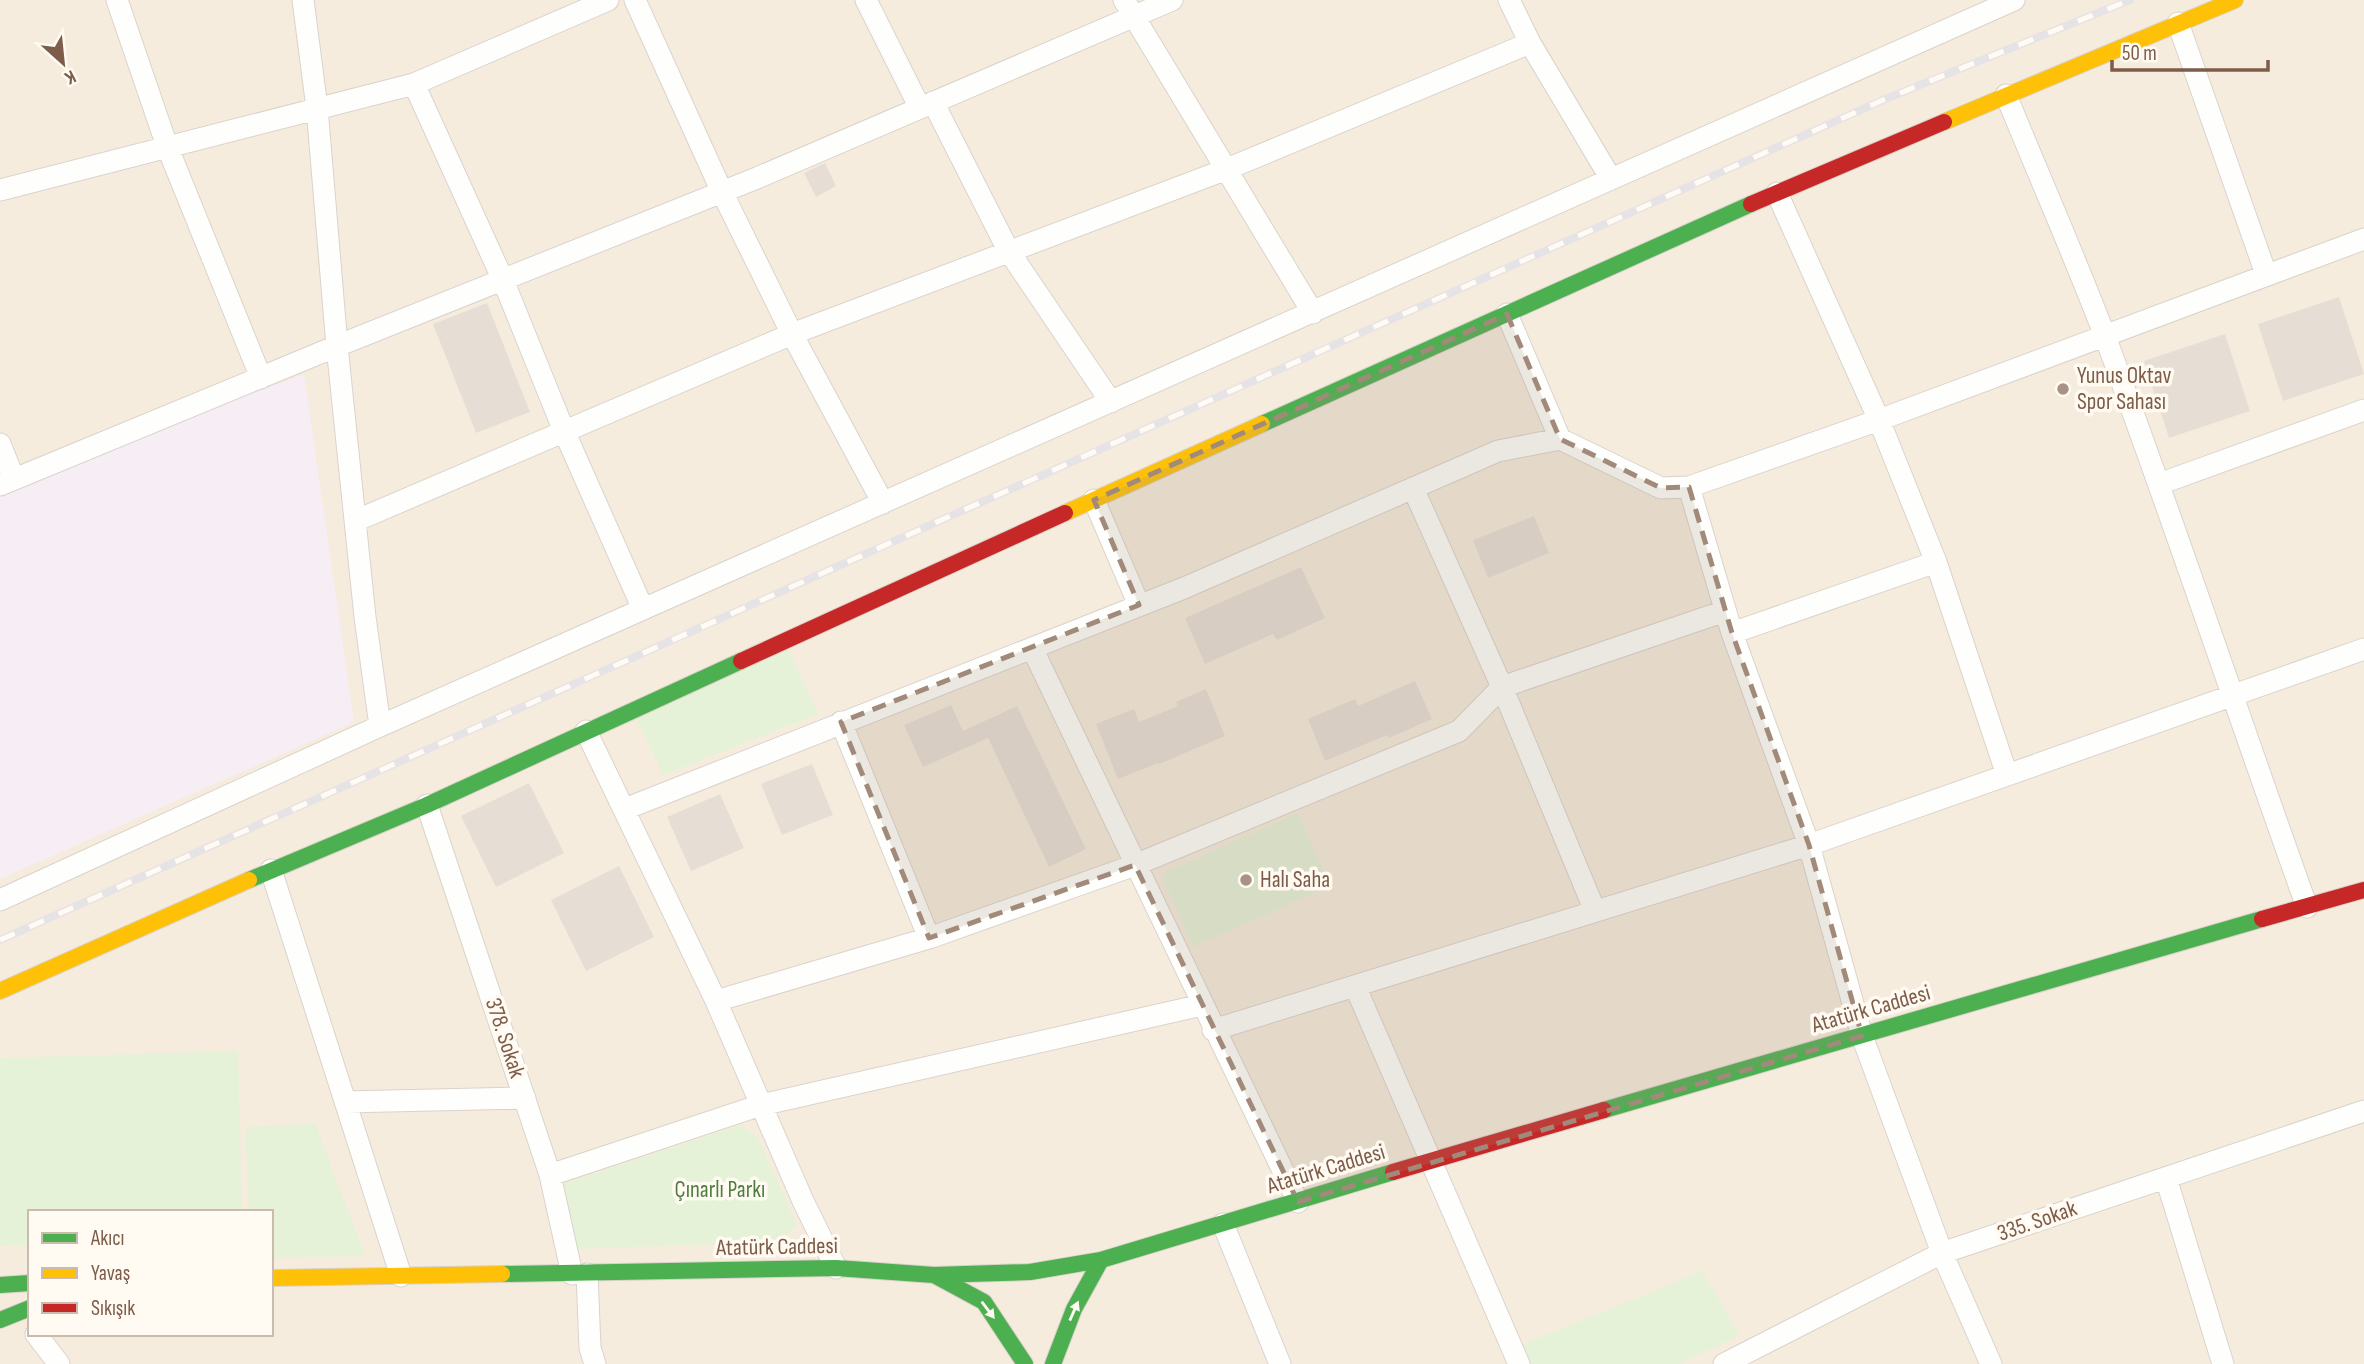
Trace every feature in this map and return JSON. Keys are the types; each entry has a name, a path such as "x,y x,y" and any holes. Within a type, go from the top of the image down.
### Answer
{"street":[{"path":"117,0 167,146 261,378"},
{"path":"303,0 317,107 355,521 380,726"},
{"path":"0,190 414,84 559,10 608,0"},
{"path":"635,0 722,192 792,334 883,503"},
{"path":"866,0 1008,250 1111,402"},
{"path":"0,444 7,482 722,192 927,105 1128,8 1172,0"},
{"path":"0,991 271,870 427,805 1094,500 1777,193 2235,0"},
{"path":"1514,2 1530,43 1611,180"},
{"path":"0,900 380,726 1611,180 2004,2"},
{"path":"1128,8 1312,313"},
{"path":"2178,23 2266,274"},
{"path":"355,521 792,334 1227,169 1530,43"},
{"path":"414,84 503,280 564,430 643,609"},
{"path":"2006,95 2105,336 2307,906"},
{"path":"1777,193 1879,420 1936,562 2007,775"},
{"path":"625,809 1139,606 1498,451 1560,439 1661,488 1689,487 1879,420 2364,239"},
{"path":"1507,314 1560,439"},
{"path":"2159,484 2364,410"},
{"path":"1689,487 1732,633 1809,845 1862,1036 1942,1253 1991,1364"},
{"path":"1413,488 1502,687 1595,911"},
{"path":"1094,500 1139,606"},
{"path":"1732,633 1936,562"},
{"path":"716,1001 929,938 1135,865 1459,731 1502,687 1725,611"},
{"path":"1032,648 1297,1202"},
{"path":"1213,1030 1809,845 2364,649"},
{"path":"841,722 929,938"},
{"path":"586,732 716,1001 803,1201 836,1268"},
{"name":"378. Sokak","path":"427,805 550,1175 579,1274 590,1348 596,1364"},
{"path":"271,870 401,1276"},
{"name":"Atatürk Caddesi","path":"273,1278 836,1268 934,1275 1030,1272 1101,1260 1429,1160 2364,890"},
{"path":"1355,986 1519,1364"},
{"path":"550,1175 761,1105 1202,1005"},
{"path":"345,1102 525,1098"},
{"name":"335. Sokak","path":"1738,1361 1942,1253 2364,1111"},
{"path":"2166,1178 2223,1364"},
{"path":"1223,1224 1280,1364"},
{"path":"1053,1364 1074,1308 1101,1260"},
{"path":"934,1275 984,1302 1025,1364"},
{"path":"20,1317 0,1286 28,1283"},
{"path":"38,1336 59,1364"}],"highlighted area":[{"path":"1507,314 1560,439 1661,488 1689,487 1732,633 1809,845 1862,1036 1298,1202 1135,865 929,938 841,722 1139,605 1094,500"}],"shaded area":[{"path":"0,0 2364,0 2364,1364 0,1364"},
{"path":"304,375 354,722 0,879 0,494 183,417"}],"green space":[{"path":"786,645 818,714 663,775 636,717"},
{"name":"Halı Saha","path":"1298,813 1330,886 1193,947 1161,874"},
{"path":"238,1051 242,1210 28,1210 28,1245 0,1246 0,1058"},
{"path":"315,1123 365,1256 273,1258 273,1210 249,1210 245,1127"},
{"name":"Çınarlı Parkı","path":"742,1125 758,1138 797,1225 779,1242 576,1249 558,1190 564,1183"},
{"path":"1702,1271 1740,1335 1679,1364 1531,1364 1522,1345"}],"building":[{"path":"825,163 836,186 816,197 804,173"},
{"path":"2339,297 2364,374 2283,401 2258,324"},
{"path":"487,303 530,412 476,433 433,324"},
{"path":"2225,334 2250,411 2169,438 2144,361"},
{"path":"1534,516 1549,553 1488,578 1473,540"},
{"path":"1301,567 1325,618 1277,640 1273,634 1205,664 1185,618"},
{"path":"1415,681 1432,719 1325,761 1308,719 1355,699 1358,706"},
{"path":"1206,689 1225,736 1118,779 1096,724 1134,709 1139,722 1178,706 1176,702"},
{"path":"951,705 963,731 1017,706 1086,849 1049,867 988,738 923,767 904,725"},
{"path":"812,764 833,815 782,835 761,784"},
{"path":"529,783 564,853 496,887 461,816"},
{"path":"720,794 744,848 691,871 667,817"},
{"path":"619,866 654,937 586,971 551,900"}],"railway":[{"path":"0,940 1883,100 2130,0"}],"traffic: fast":[{"path":"1262,424 1751,204"},
{"path":"249,880 427,805 741,661"},
{"path":"1604,1110 2262,919"},
{"path":"502,1274 836,1268 934,1275 1030,1272 1101,1260 1393,1172"},
{"path":"1053,1364 1074,1309 1101,1260"},
{"path":"934,1275 984,1302 1025,1364"},
{"path":"0,1285 28,1283"},
{"path":"0,1320 28,1309"}],"traffic: slow":[{"path":"1944,122 2235,0"},
{"path":"1065,513 1262,424"},
{"path":"0,991 249,880"},
{"path":"273,1278 502,1274"}],"traffic: jam":[{"path":"1751,204 1944,122"},
{"path":"741,661 1065,513"},
{"path":"2262,919 2364,890"},
{"path":"1393,1172 1604,1110"}],"place":[{"name":"Yunus Oktav Spor Sahası","path":"2063,389"},
{"name":"Halı Saha","path":"1246,880"}]}
